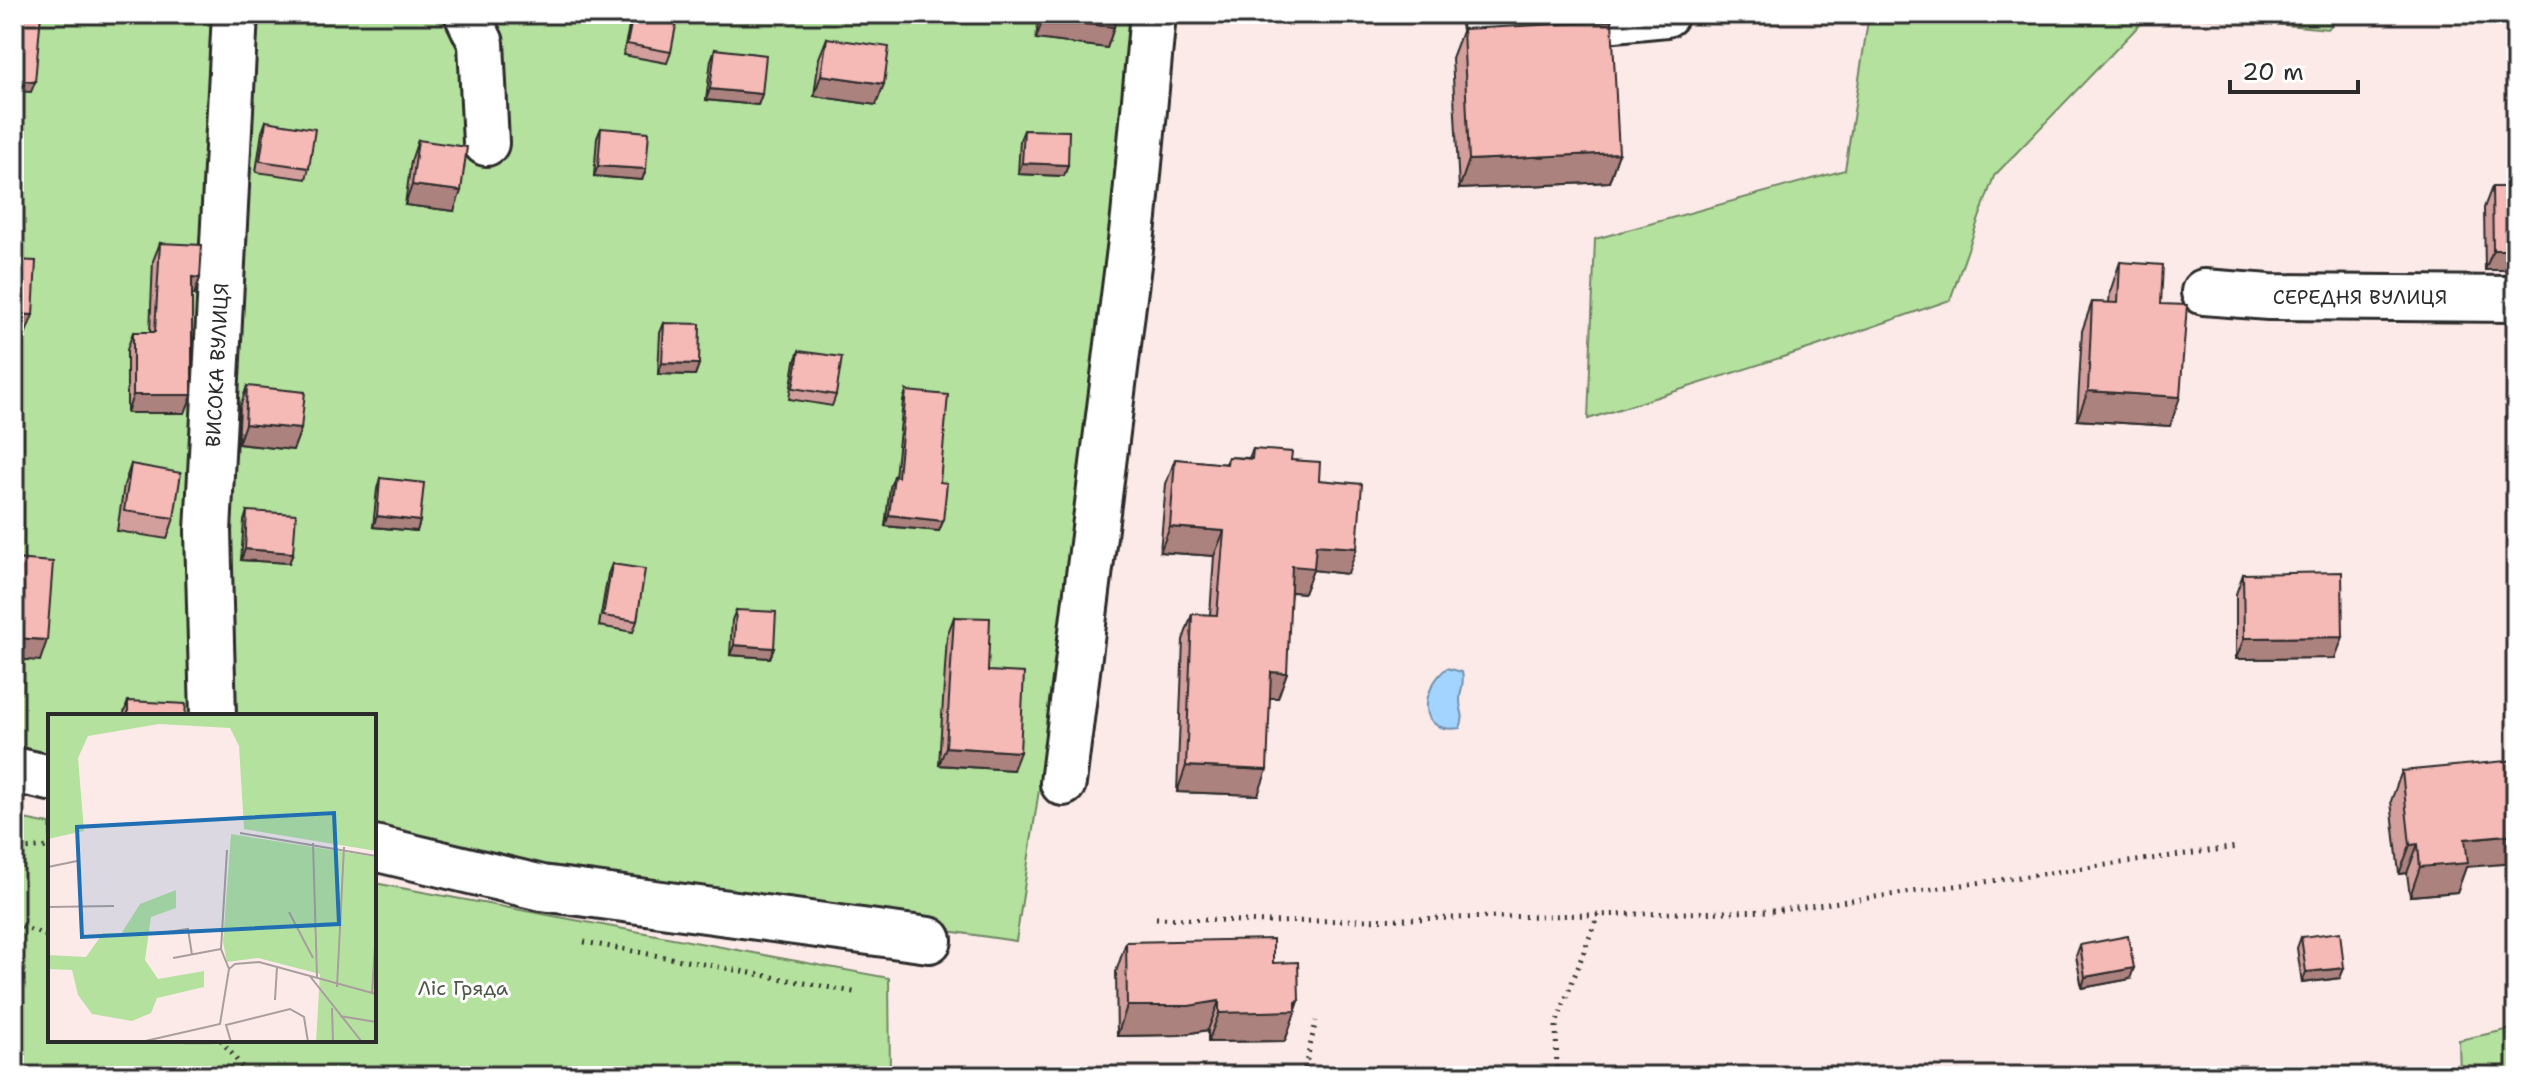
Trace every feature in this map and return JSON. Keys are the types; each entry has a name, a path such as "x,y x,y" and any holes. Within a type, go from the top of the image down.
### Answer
{"street":[{"name":"ВИСОКА ВУЛИЦЯ","path":"213,714 208,531 235,14"},
{"path":"467,14 481,43 486,143"},
{"path":"1063,783 1134,217 1153,14"},
{"path":"1484,14 1485,23 1562,24 1666,14"},
{"name":"СЕРЕДНЯ ВУЛИЦЯ","path":"2204,292 2269,297 2516,299"},
{"path":"14,770 48,778"},
{"path":"376,848 542,888 929,940"}],"path":[{"path":"14,856 23,849 48,847"},
{"path":"1156,918 1269,922 1774,911 2237,847"},
{"path":"1557,1076 1556,1024 1598,915"},
{"path":"14,924 48,936"},
{"path":"581,941 859,993"},
{"path":"1303,1076 1316,1021"},
{"path":"223,1042 249,1076"}],"green space":[{"path":"14,14 1136,14 1070,586 1016,941 510,867 376,835 376,714 48,714 48,760 14,752"},
{"path":"1869,14 2150,14 1994,176 1950,300 1588,419 1595,239 1845,170"},
{"path":"2170,14 2341,14 2328,29"},
{"name":"Ліс Гряда","path":"14,817 48,824 48,1042 376,1042 376,883 889,978 890,1076 14,1076"},
{"path":"2516,1028 2516,1076 2460,1076 2459,1040"}],"water":[{"path":"1447,668 1462,672 1460,700 1463,719 1460,728 1435,724 1427,708 1432,687"}],"building":[{"path":"14,14 41,14 35,82 14,80"},
{"path":"633,14 677,20 671,52 627,44"},
{"path":"1044,14 1116,14 1114,27 1043,19"},
{"path":"1612,21 1619,153 1469,160 1463,29"},
{"path":"827,38 889,47 884,84 821,75"},
{"path":"715,49 766,55 762,94 710,89"},
{"path":"266,121 315,129 309,168 260,161"},
{"path":"601,128 649,132 646,169 598,166"},
{"path":"1024,130 1069,131 1068,165 1022,163"},
{"path":"418,140 467,147 461,191 412,185"},
{"path":"14,165 22,166 21,199 14,198"},
{"path":"2492,187 2516,187 2516,250 2493,250"},
{"path":"160,243 202,245 200,278 192,277 192,395 133,395 133,332 155,332"},
{"path":"14,260 36,261 33,315 19,314 14,394"},
{"path":"2120,262 2163,265 2161,304 2187,305 2180,397 2088,391 2092,302 2118,303"},
{"path":"664,323 700,324 699,364 662,363"},
{"path":"799,351 842,357 836,395 793,388"},
{"path":"247,386 305,392 301,429 245,424"},
{"path":"906,391 948,395 940,482 947,483 943,521 889,515 894,476 898,477"},
{"path":"1253,449 1292,452 1291,460 1320,462 1319,480 1362,484 1357,548 1316,545 1314,568 1292,566 1287,673 1271,672 1267,770 1186,766 1192,614 1217,615 1224,531 1170,527 1175,459 1227,464 1228,457 1252,459"},
{"path":"131,464 181,473 174,518 124,511"},
{"path":"380,478 424,483 420,521 377,516"},
{"path":"247,511 296,514 293,553 245,549"},
{"path":"14,559 53,562 47,640 14,638"},
{"path":"612,564 645,569 637,621 603,616"},
{"path":"2342,572 2343,637 2244,638 2243,574"},
{"path":"736,610 776,612 774,648 734,645"},
{"path":"954,617 990,618 988,671 1024,673 1020,752 946,747"},
{"path":"128,701 186,704 185,714 128,714"},
{"path":"2516,760 2516,834 2465,839 2468,863 2420,867 2418,844 2410,845 2402,771"},
{"path":"2340,932 2344,968 2306,972 2301,937"},
{"path":"2128,936 2134,968 2085,977 2080,945"},
{"path":"1273,939 1273,963 1298,962 1299,1001 1296,1002 1296,1011 1219,1013 1219,1001 1189,1006 1127,1006 1126,942"}]}
